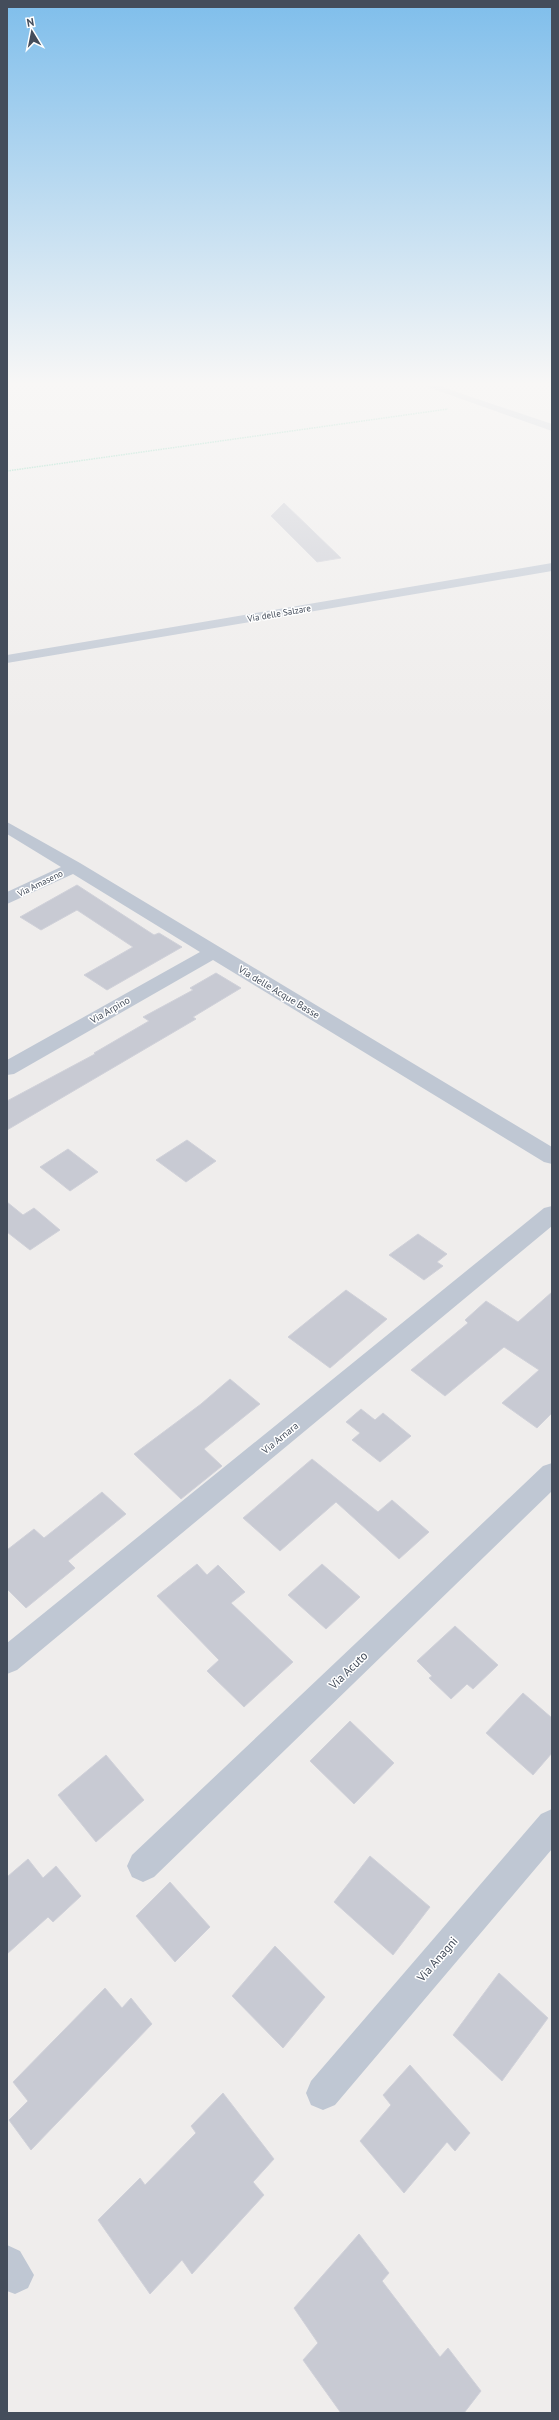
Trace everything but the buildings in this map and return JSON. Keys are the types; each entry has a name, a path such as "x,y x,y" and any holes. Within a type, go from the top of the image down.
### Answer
{"street":[{"name":"Via delle Salzare","path":"7,659 552,567"},
{"name":"Via delle Acque Basse","path":"7,826 552,1157"},
{"name":"Via Amaseno","path":"7,899 74,867"},
{"name":"Via Arpino","path":"7,1069 213,952"},
{"name":"Via Arnara","path":"7,1662 552,1214"},
{"name":"Via Acuto","path":"143,1866 552,1474"},
{"name":"Via Anagni","path":"323,2093 552,1825"}]}
